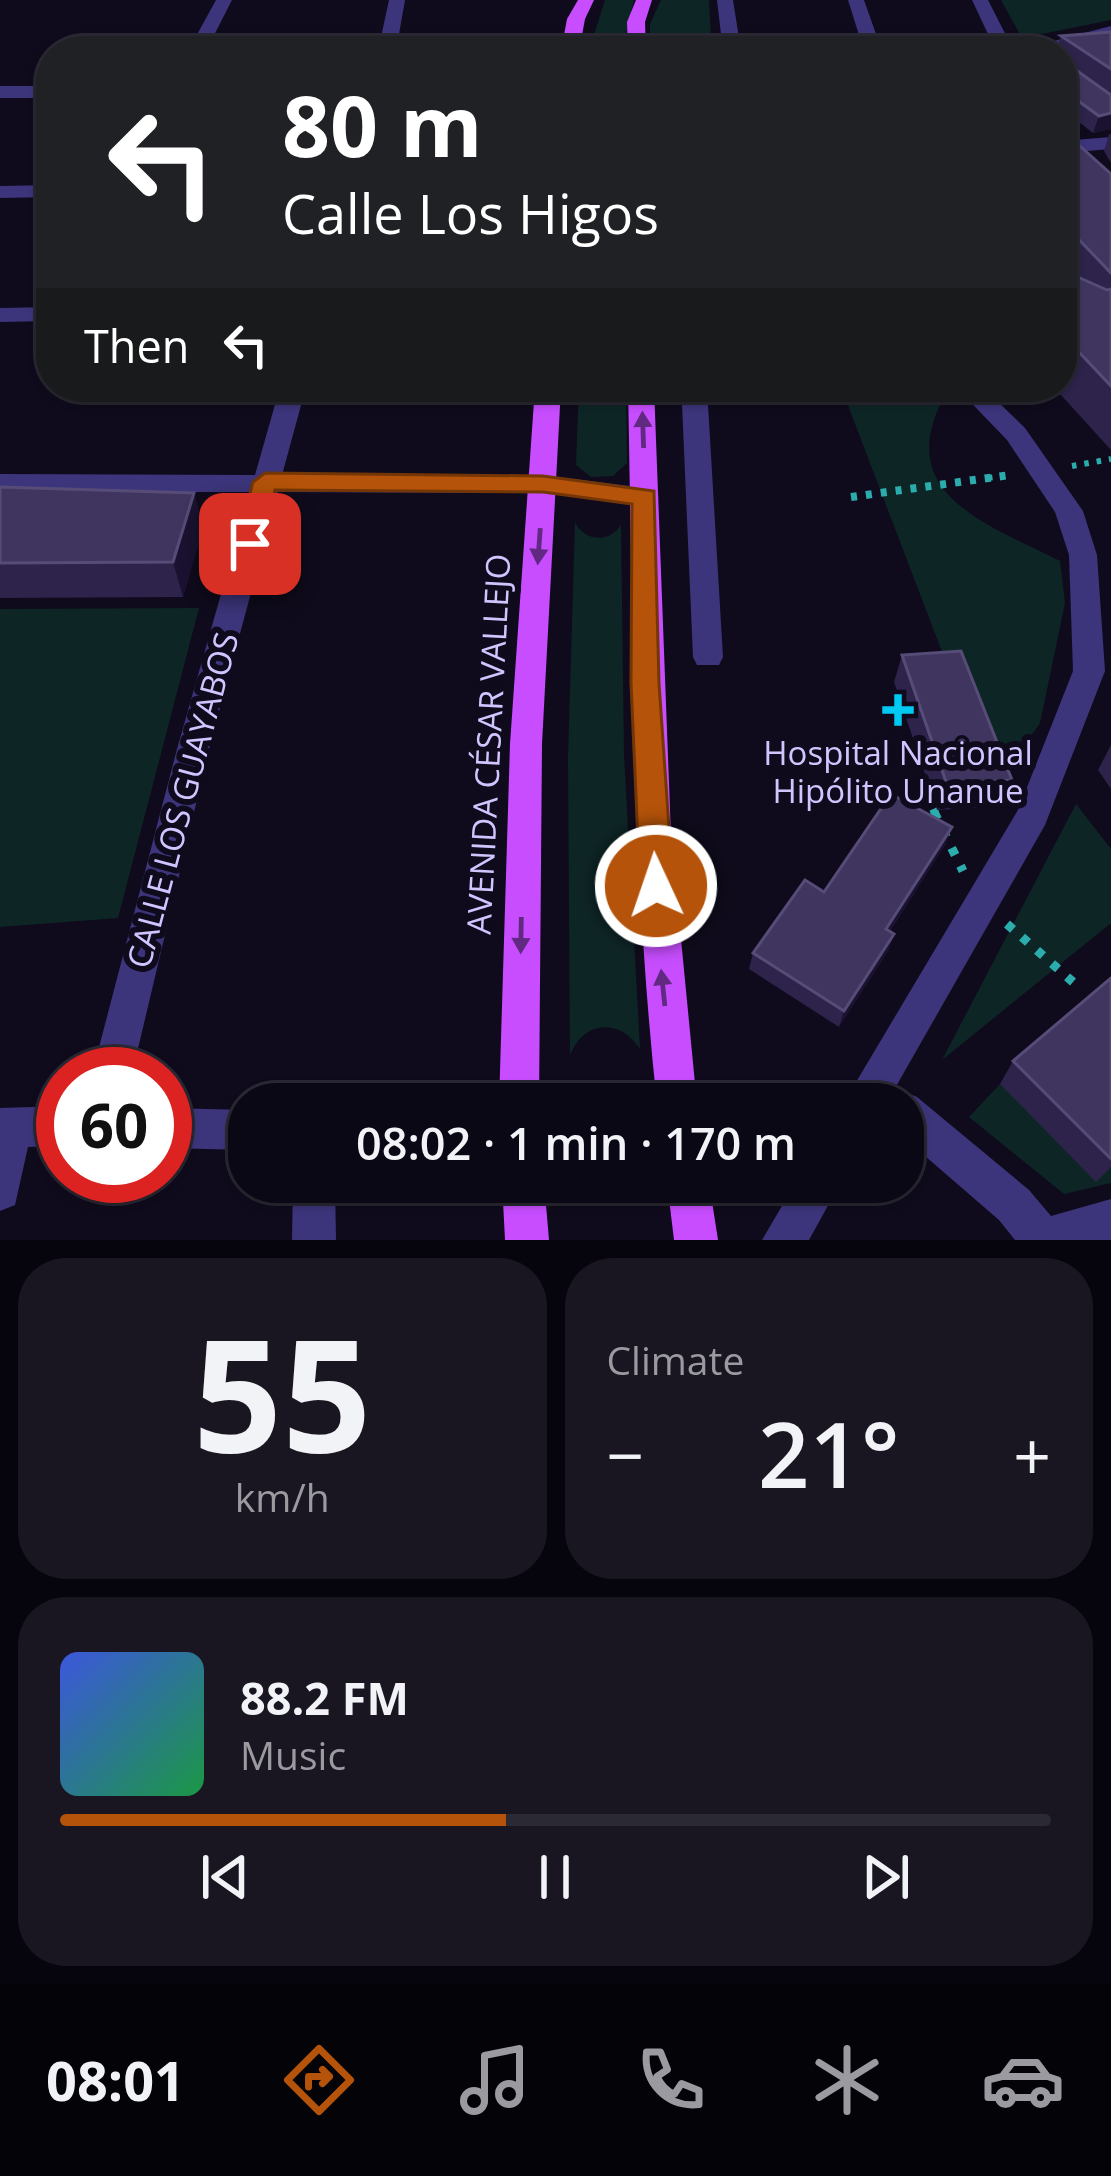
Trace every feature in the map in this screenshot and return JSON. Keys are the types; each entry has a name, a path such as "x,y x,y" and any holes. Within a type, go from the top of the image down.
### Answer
{"main road":[{"path":"573,36 586,0"},
{"path":"636,36 644,0"},
{"name":"AVENIDA CÉSAR VALLEJO","path":"519,1083 526,744 547,402"},
{"path":"642,402 645,683 662,978 674,1083"},
{"path":"524,1203 526,1240"},
{"path":"691,1203 696,1240"}],"street":[{"path":"205,36 224,0"},
{"path":"390,36 397,0"},
{"path":"725,0 730,36"},
{"path":"856,0 868,36"},
{"path":"980,0 998,36"},
{"path":"1077,39 1111,31"},
{"path":"0,92 36,92"},
{"path":"1077,146 1111,143"},
{"path":"0,192 36,191"},
{"path":"0,316 36,315"},
{"name":"CALLE LOS GUAYABOS","path":"119,1047 289,402"},
{"path":"697,402 708,657"},
{"path":"892,1083 1033,815 1076,715 1089,671 1083,555 1069,511 1043,470 988,402"},
{"path":"0,483 543,484 645,497"},
{"path":"0,1190 5,1127 36,1126"},
{"path":"192,1128 228,1129"},
{"path":"924,1134 1014,1205 1075,1233"},
{"path":"314,1203 314,1240"},
{"path":"784,1240 807,1203"}],"path":[{"path":"851,497 1111,459"}],"green space":[{"path":"605,0 634,0 626,36 594,36"},
{"path":"661,0 709,0 711,36 650,36"},
{"path":"1001,0 1111,0 1111,20 1021,36"},
{"path":"578,402 626,402 627,463 613,476 591,477 576,465"},
{"path":"847,402 940,402 930,435 931,462 941,485 981,520 1060,561 1065,603 1040,723 994,788"},
{"path":"575,522 584,533 597,538 621,525 624,755 640,1049 622,1032 602,1027 583,1036 570,1056 568,758"},
{"path":"199,608 118,918 0,927 0,609"},
{"path":"1076,804 1111,849 1111,923 942,1060"},
{"path":"1000,1084 1111,1167 1111,1183 1064,1194 969,1117"}],"building":[{"path":"1111,32 1111,69 1077,47 1077,36 1061,36"},
{"path":"1077,71 1111,95 1111,113 1099,116 1077,100"},
{"path":"1077,143 1111,174 1111,273 1077,238"},
{"path":"1077,277 1111,289 1111,386 1077,350"},
{"path":"0,487 194,493 173,562 0,563"},
{"path":"961,651 1012,780 947,784 945,779 902,655"},
{"path":"891,794 952,827 886,929 894,934 844,1011 753,953 805,880 824,892"},
{"path":"1111,978 1111,1159 1013,1061"}],"place":[{"name":"Hospital Nacional Hipólito Unanue","path":"898,710"}],"route":[{"path":"250,544 265,482 543,484 645,497 645,683 656,886"}]}
